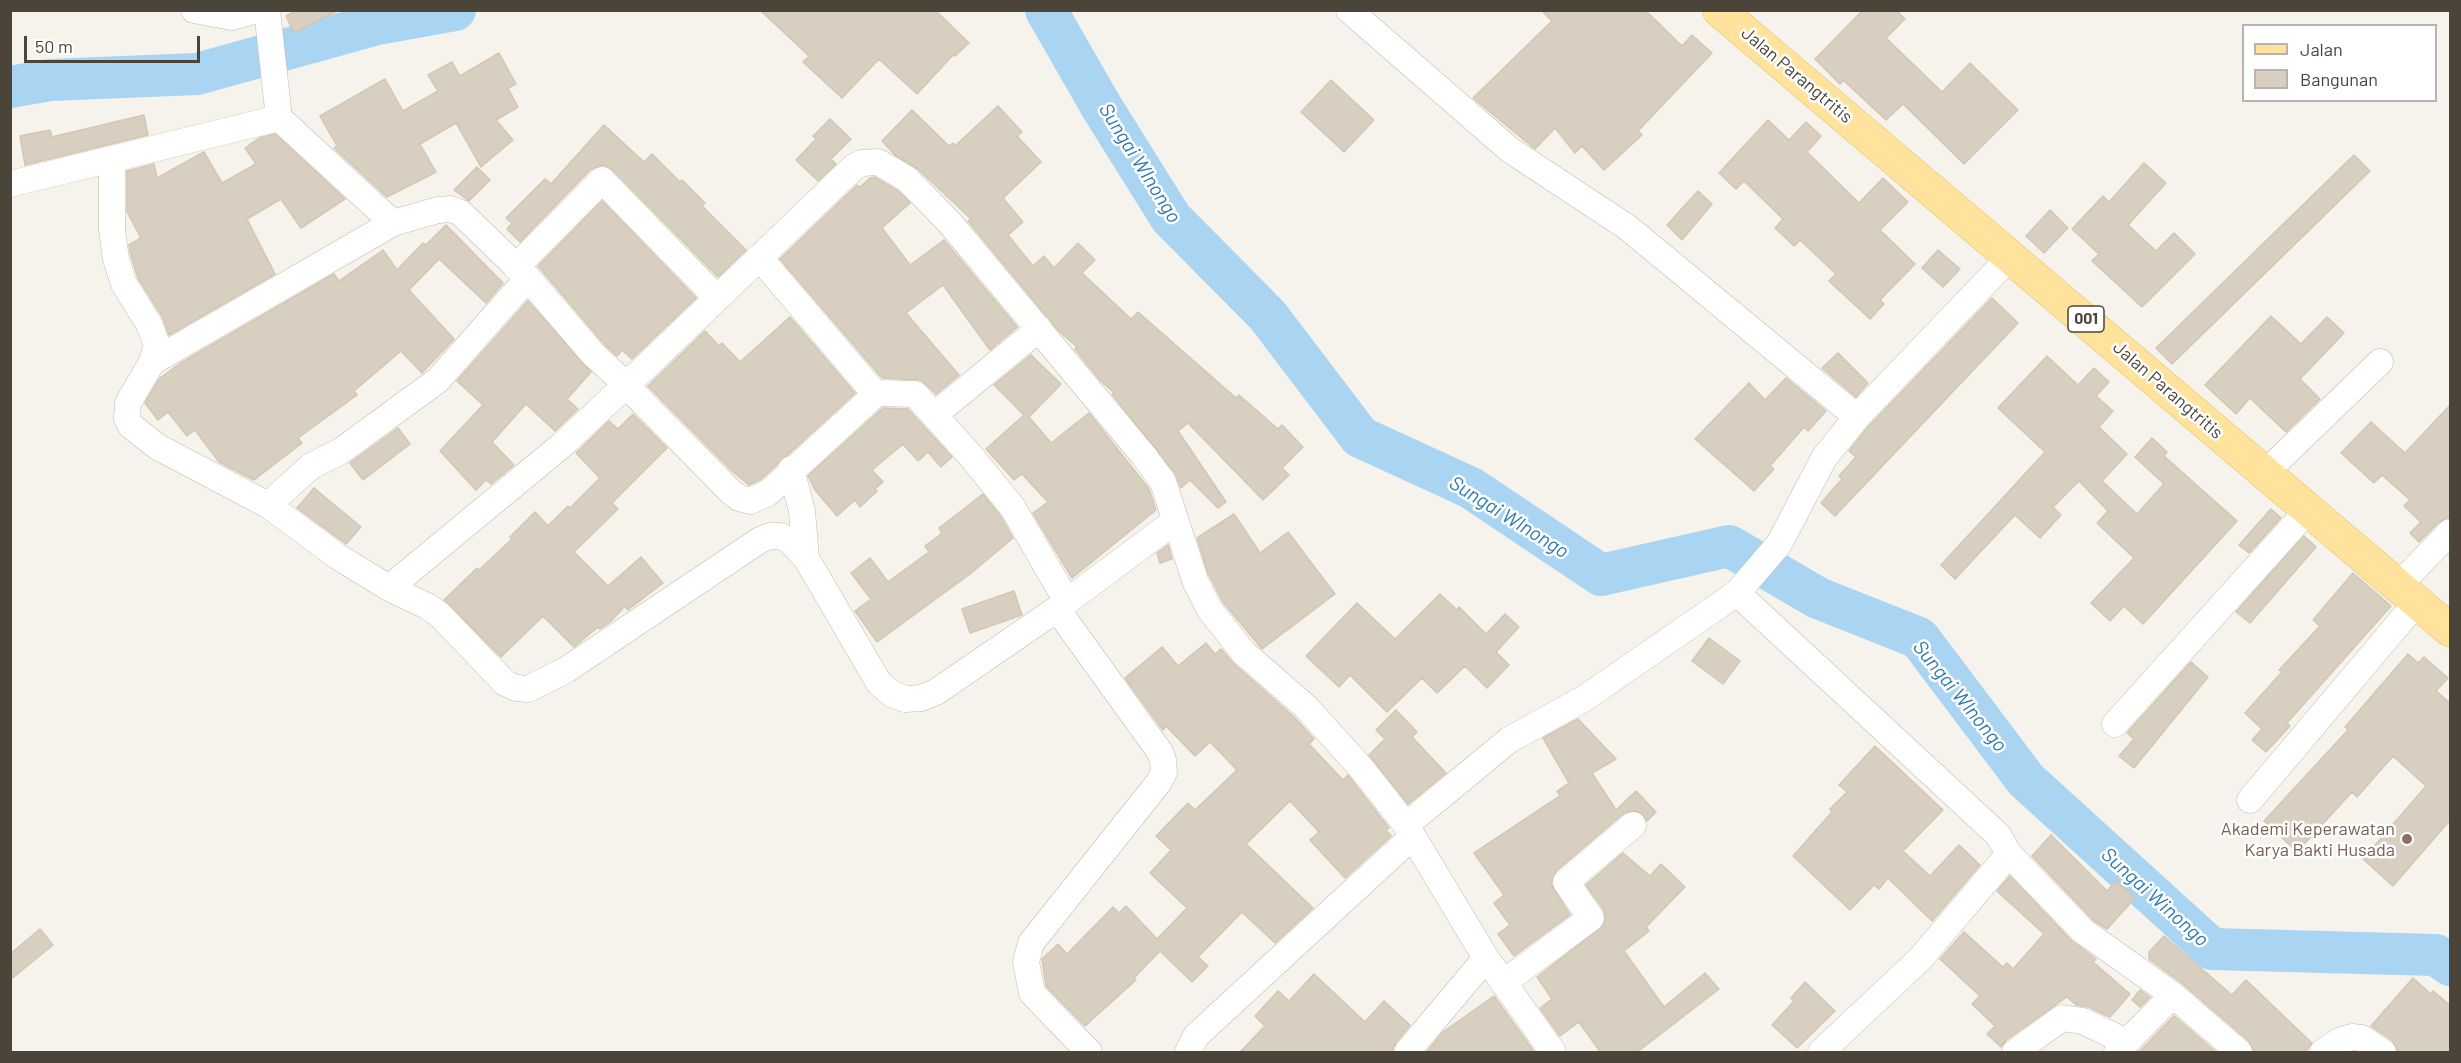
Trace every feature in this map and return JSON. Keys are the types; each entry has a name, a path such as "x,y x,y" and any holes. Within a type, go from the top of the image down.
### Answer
{"main road":[{"name":"Jalan Parangtritis","path":"1719,10 2451,630"}],"street":[{"path":"194,10 232,17 264,16 276,80 279,118 393,223"},
{"path":"1349,10 1510,150 1628,227 1857,417"},
{"path":"10,184 112,162 279,118"},
{"path":"112,162 112,230 116,259 124,284 154,335 157,345 152,362 128,403 127,419 131,426 158,447 268,505 337,556 389,588 414,599 440,615 505,683 528,689 566,670 760,540 770,536 780,536 789,540 806,558 879,682 892,694 905,699 921,698 936,692 1174,521"},
{"path":"389,588 562,445 623,382 633,379 848,172 862,163 878,162 897,172 920,191 1039,329 1163,482 1196,583 1225,631 1244,653 1306,707 1362,768 1409,831 1486,958 1553,1053"},
{"path":"268,505 311,466 341,451 432,385 522,273 602,180 716,297"},
{"path":"152,362 393,223 451,209 476,226 522,273 593,354 623,382 682,445 739,498 750,501 761,498 877,393 915,394 1013,508 1061,604 1164,760 1164,772 1159,782 1031,943 1026,962 1032,993 1089,1053"},
{"path":"1188,1053 1196,1036 1409,831 1509,740 1585,698 1740,590 1779,544 1824,458 1857,417 2011,256"},
{"path":"759,257 877,393"},
{"path":"934,415 1039,329"},
{"path":"2265,473 2380,362"},
{"path":"791,469 802,511 806,558"},
{"path":"2115,724 2309,509"},
{"path":"2250,800 2408,594 2451,532"},
{"path":"1740,590 1998,835 2009,854 2083,932 2173,995 2239,1053"},
{"path":"1503,983 1591,918 1566,882 1633,825"},
{"path":"1821,1053 1920,959 2009,854"},
{"path":"1407,1053 1486,958"},
{"path":"2015,1053 2062,1018 2083,1021 2121,1047 2173,995"},
{"path":"2323,1053 2339,1041 2352,1037 2362,1038 2383,1053"}],"building":[{"path":"298,10 339,10 294,33 286,16"},
{"path":"760,10 935,10 969,43 955,56 953,55 917,94 879,59 842,98 803,62 809,56"},
{"path":"1541,10 1645,10 1682,46 1692,35 1712,53 1638,131 1642,135 1604,170 1582,146 1575,153 1555,128 1535,149 1473,98 1552,21"},
{"path":"1863,10 1896,10 1905,19 1886,38 1942,92 1970,63 2018,110 1964,164 1903,104 1886,120 1843,80 1840,84 1815,59"},
{"path":"499,53 516,84 508,88 518,107 496,120 513,140 481,167 456,123 420,144 436,172 387,197 334,148 337,146 320,116 385,79 403,111 438,91 428,75 452,62 460,76"},
{"path":"1331,80 1374,120 1344,152 1301,112"},
{"path":"998,106 1022,132 1017,136 1041,162 1003,198 1023,222 1008,235 1033,266 1044,256 1054,268 1078,243 1095,260 1082,273 1131,319 1138,312 1236,398 1239,395 1278,429 1282,425 1303,447 1282,468 1289,475 1263,500 1188,423 1178,431 1226,502 1218,508 1190,480 1181,488 1175,473 1112,394 1114,393 1100,380 1075,349 1077,347 1059,331 968,221 971,219 918,169 895,155 882,141 912,110 949,146 953,143 956,145"},
{"path":"144,115 148,135 25,165 20,136 50,130 52,137"},
{"path":"830,119 851,139 831,159 836,164 818,181 796,160 816,139 813,136"},
{"path":"1768,120 1789,140 1806,122 1821,136 1807,152 1859,203 1883,178 1908,202 1880,230 1915,264 1880,300 1884,304 1870,319 1829,281 1836,274 1800,240 1794,246 1775,228 1783,219 1744,181 1736,189 1719,173"},
{"path":"604,125 644,162 652,154 680,182 682,180 705,203 702,206 746,250 718,277 613,170 605,165 591,169 520,242 507,229 512,223 506,218 545,179 551,184"},
{"path":"275,134 345,199 301,228 281,199 247,219 275,274 169,335 162,316 138,278 131,256 129,245 141,238 127,212 127,171 154,164 157,178 204,152 222,183 256,164 245,148 259,138"},
{"path":"2354,155 2370,171 2172,364 2156,348"},
{"path":"2144,163 2166,183 2128,225 2156,251 2174,233 2195,254 2142,307 2092,261 2099,254 2072,229 2103,196 2109,202"},
{"path":"477,167 490,180 469,201 454,190"},
{"path":"874,177 898,191 910,203 882,228 910,265 944,240 1017,327 990,350 943,285 906,313 959,375 936,394 921,380 882,378 780,259 857,185 860,187"},
{"path":"1698,191 1712,204 1682,240 1667,225"},
{"path":"602,201 696,298 632,359 622,350 617,356 604,344 538,266"},
{"path":"2050,210 2068,228 2044,253 2026,236"},
{"path":"446,225 503,283 486,303 439,259 409,290 454,339 422,373 401,351 354,391 357,395 298,438 302,443 254,480 219,462 195,430 187,436 168,412 158,420 145,403 159,379 179,364 334,274 339,281 383,250 397,270 423,243 426,245"},
{"path":"1938,250 1960,269 1943,287 1922,268"},
{"path":"1992,298 2018,323 1835,516 1821,503 1842,479 1839,476 1856,457 1849,451 1868,427"},
{"path":"528,301 591,372 567,399 578,409 555,431 526,404 492,442 514,465 491,484 486,480 476,490 440,451 483,405 457,381"},
{"path":"2271,316 2301,344 2327,317 2344,333 2300,379 2320,399 2286,432 2250,398 2236,414 2205,385"},
{"path":"790,317 855,393 760,480 749,485 732,471 648,386 705,331 719,346 722,343 740,362"},
{"path":"1838,353 1868,383 1856,397 1822,368"},
{"path":"1031,355 1061,384 1029,417 1051,443 1089,413 1149,489 1156,510 1072,578 1033,513 1048,502 1022,474 1014,480 986,449 1024,415 994,385"},
{"path":"2047,356 2078,385 2094,368 2109,382 2096,396 2113,411 2099,427 2127,454 2102,481 2137,514 2164,484 2135,457 2152,438 2167,452 2164,456 2237,521 2143,624 2124,606 2110,621 2091,603 2134,558 2097,523 2108,511 2079,481 2053,507 2061,515 2040,538 2015,515 1955,579 1941,565 2045,452 1998,408"},
{"path":"1786,378 1826,411 1808,431 1804,427 1770,466 1774,469 1754,491 1695,439 1749,383 1765,400"},
{"path":"2451,404 2451,517 2439,522 2419,542 2410,533 2421,522 2404,506 2410,500 2382,475 2374,483 2341,453 2371,422 2405,453"},
{"path":"883,408 908,409 952,457 941,467 928,452 918,461 903,444 872,470 883,482 875,489 877,491 860,507 855,500 837,516 815,490 808,476"},
{"path":"633,414 667,448 612,503 618,509 574,552 608,586 641,557 663,583 628,610 625,606 610,622 600,629 598,627 574,647 543,616 501,657 444,600 512,539 510,537 535,512 548,526 568,506 570,508 600,478 576,453 609,421 618,429"},
{"path":"398,428 410,444 363,480 350,463"},
{"path":"314,488 361,527 346,544 297,508"},
{"path":"983,494 1001,517 1013,538 970,574 877,642 855,611 871,599 851,573 870,558 888,582 929,552 925,546 942,533 939,528"},
{"path":"2271,509 2281,518 2249,553 2239,545"},
{"path":"1234,514 1260,553 1288,532 1335,594 1262,649 1223,602 1208,573 1197,538"},
{"path":"2304,536 2316,547 2250,623 2236,612"},
{"path":"1168,545 1172,559 1160,563 1157,553"},
{"path":"2353,573 2391,606 2287,723 2290,726 2266,752 2252,740 2262,729 2245,713 2282,672 2279,670 2320,626 2313,620"},
{"path":"1014,591 1022,615 970,633 962,609"},
{"path":"1440,594 1457,610 1459,607 1486,634 1505,614 1519,627 1496,652 1509,665 1487,688 1465,666 1437,693 1422,678 1387,712 1350,675 1339,687 1306,656 1357,603 1395,639"},
{"path":"1709,638 1740,661 1723,684 1692,661"},
{"path":"1206,643 1215,654 1221,649 1234,664 1295,718 1314,739 1309,744 1343,780 1348,775 1389,828 1386,830 1391,836 1345,878 1310,840 1319,832 1290,801 1246,844 1313,908 1275,943 1242,912 1198,957 1208,966 1192,982 1160,951 1134,978 1136,980 1085,1026 1046,986 1042,959 1058,944 1067,954 1113,907 1119,913 1126,906 1157,939 1187,908 1150,873 1171,850 1156,836 1188,803 1195,810 1237,770 1210,742 1195,756 1166,726 1163,730 1125,678 1162,647 1178,666"},
{"path":"2408,654 2418,663 2424,657 2448,678 2436,691 2451,704 2451,819 2393,886 2363,859 2426,786 2393,756 2357,797 2352,792 2297,852 2264,821 2348,730 2345,727"},
{"path":"2191,662 2208,677 2134,768 2119,756 2134,739 2127,733"},
{"path":"1396,710 1417,732 1412,737 1446,773 1408,804 1369,755 1385,739 1376,730"},
{"path":"1578,719 1616,759 1592,773 1616,810 1636,791 1656,812 1647,821 1637,811 1624,813 1556,871 1551,884 1570,915 1514,956 1498,934 1510,925 1494,903 1504,895 1474,853 1560,796 1557,791 1569,783 1543,738"},
{"path":"1875,746 1943,810 1903,851 1930,876 1959,845 1980,865 1932,921 1888,878 1879,889 1874,885 1850,910 1793,856 1832,812 1830,809 1847,792 1839,785"},
{"path":"2051,835 2107,891 2116,881 2135,898 2107,929 2093,920 2032,856"},
{"path":"1623,853 1650,876 1661,864 1685,887 1646,927 1649,931 1624,951 1664,1007 1705,973 1719,989 1636,1053 1601,1053 1579,1022 1560,1036 1540,1008 1552,999 1537,977 1604,925 1604,910 1586,885"},
{"path":"2010,876 2072,941 2096,959 2093,962 2130,994 2110,1017 2089,1007 2076,1005 2067,997 2006,1040 2001,1047 1987,1034 1995,1026 1972,1004 1980,996 1940,959 1964,932 2003,967 2007,963 2013,969 2044,934 1997,891"},
{"path":"40,929 53,945 10,980 10,954"},
{"path":"2164,936 2232,995 2246,980 2312,1043 2304,1053 2254,1053 2249,1041 2183,984 2149,959 2149,952"},
{"path":"1314,974 1365,1022 1384,1001 1410,1025 1396,1042 1392,1053 1239,1053 1265,1026 1255,1016 1278,991 1289,1001"},
{"path":"2413,978 2431,994 2433,991 2451,1006 2451,1053 2398,1053 2392,1040 2371,1026"},
{"path":"1805,982 1835,1011 1797,1048 1772,1025 1794,1001 1791,998"},
{"path":"2140,990 2150,997 2140,1007 2132,1000"},
{"path":"1494,996 1535,1053 1426,1053 1443,1032"},
{"path":"2174,1016 2217,1053 2138,1053"}],"waterway":[{"name":"Sungai WInongo","path":"10,87 50,80 197,74 377,24 455,10"},
{"name":"Sungai WInongo","path":"1046,10 1101,106 1171,218 1268,316 1360,437 1471,488 1601,575 1729,546 1818,598 1919,638 2026,780 2212,949 2436,955 2450,965"}],"place":[{"name":"Akademi Keperawatan Karya Bakti Husada","path":"2407,839"}],"water label":[{"name":"Sungai Winongo","path":"2155,897"}]}
